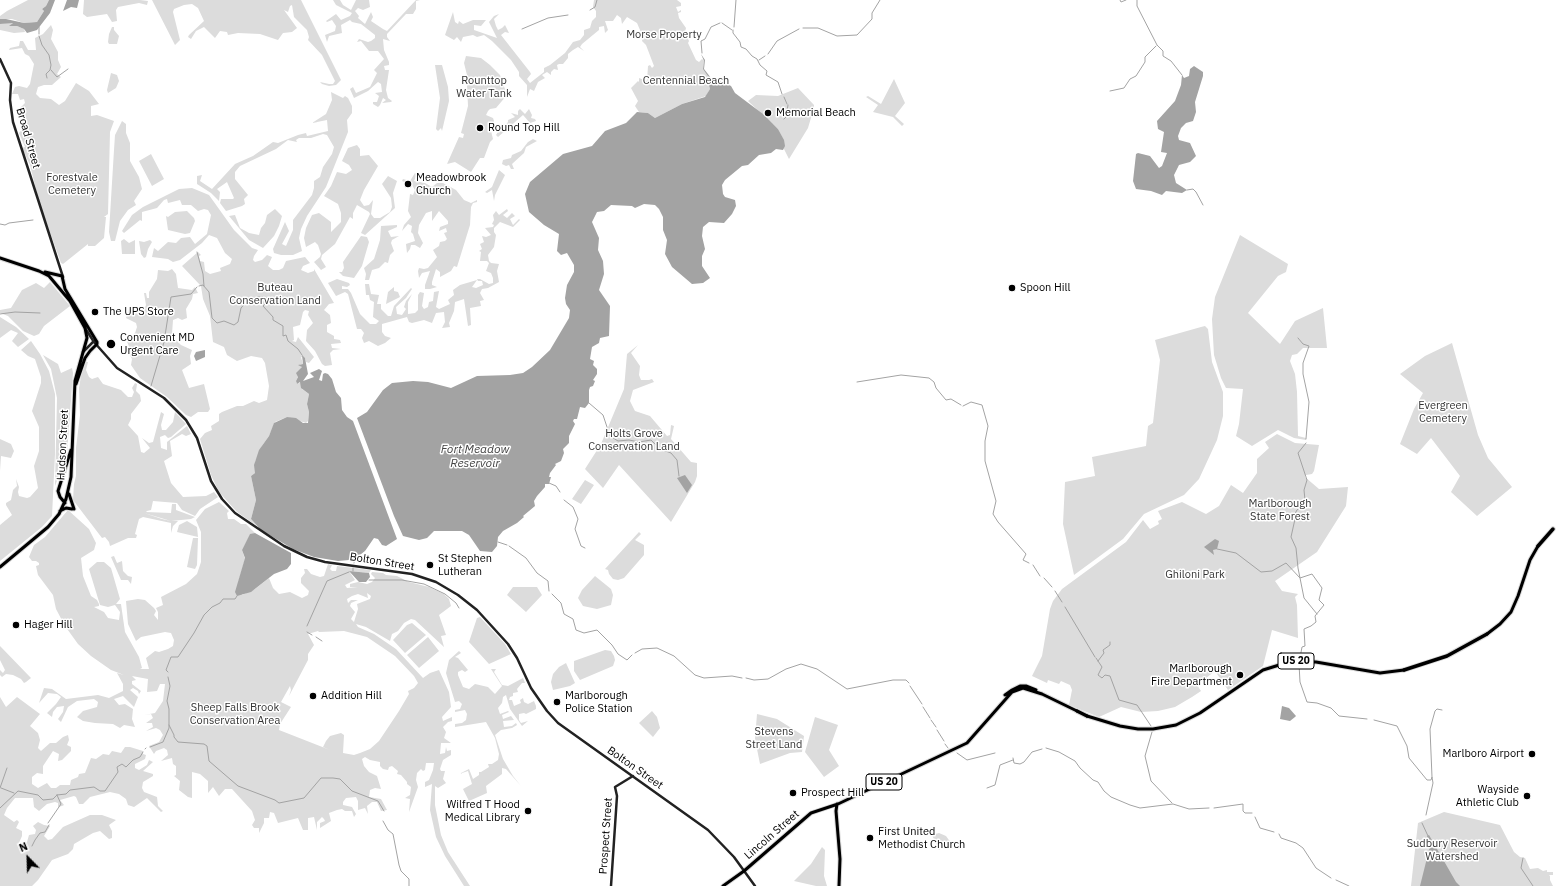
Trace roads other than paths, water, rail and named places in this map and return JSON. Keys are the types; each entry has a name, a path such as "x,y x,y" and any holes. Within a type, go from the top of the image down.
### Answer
{"highway":[{"name":"US 20","path":"1538,546 1555,528"},
{"name":"US 20","path":"1404,670 1447,656 1487,634"},
{"name":"US 20","path":"1077,711 1087,716"}],"main road":[{"name":"Broad Street","path":"0,60 11,83 10,100 12,122 28,167 37,202 63,277"},
{"path":"0,258 63,277 64,289 96,342"},
{"path":"52,281 53,276 57,274 60,266"},
{"path":"44,272 70,301 85,328 87,340 83,352"},
{"path":"56,286 63,282"},
{"name":"Bolton Street","path":"85,328 117,368 157,393 175,408 186,420 198,442 210,478 227,505 244,520 284,546 302,555 320,561 419,576 442,585 464,598 510,646 529,686 549,713 564,727 708,830 744,871 755,886"},
{"name":"Hudson Street","path":"0,567 46,529 65,503 68,492 77,370 83,352 96,342"},
{"name":"Hudson Street","path":"75,387 85,358 96,342"},
{"path":"65,503 60,497 58,491 72,441"},
{"path":"60,511 66,508 73,509 68,492"},
{"name":"US 20","path":"1487,634 1500,624 1513,609 1530,560 1538,546"},
{"name":"US 20","path":"1087,716 1120,726 1138,729 1176,725 1200,713 1263,670 1289,662 1321,662 1376,672 1404,670"},
{"name":"US 20","path":"838,804 967,743 1013,690 1023,688 1042,694 1077,711"},
{"name":"Prospect Street","path":"611,886 617,796 615,786 633,776"},
{"path":"838,804 836,808 840,859 839,886"},
{"name":"Lincoln Street","path":"723,886 744,871 811,813 838,804"}],"water":[{"path":"49,0 55,0 50,13 37,30 27,33 24,29 17,26 9,26 13,23 0,24 0,19 24,23 37,22 44,11 42,9 46,6"},
{"path":"67,0 79,0 77,8 71,7 63,11"},
{"name":"Fort Meadow Reservoir","path":"701,54 705,60 704,69 711,78 722,81 731,86 735,93 763,114 778,129 784,140 785,146 783,150 776,149 771,153 759,155 748,165 742,166 725,180 722,185 723,194 725,197 735,200 736,206 732,214 724,223 709,222 703,227 702,236 705,249 702,256 702,266 710,278 703,283 692,284 672,267 665,254 667,240 663,230 663,217 655,205 644,204 635,208 632,206 611,205 604,211 597,212 592,222 599,238 598,250 603,261 604,274 599,290 610,306 609,336 600,338 599,343 592,347 590,359 594,361 593,365 597,369 597,374 593,380 595,381 593,386 590,387 589,390 589,403 585,408 580,407 577,419 574,419 573,421 575,424 569,436 569,443 563,449 564,453 561,461 555,464 556,465 550,473 549,477 551,477 549,484 545,484 545,487 537,496 534,501 535,506 517,523 503,531 498,537 497,546 492,552 480,551 469,535 462,531 434,531 427,538 419,540 403,536 357,418 367,412 383,390 392,383 413,381 428,382 451,388 477,376 523,373 532,367 550,350 569,318 570,310 566,304 565,298 567,285 574,272 574,265 567,253 561,255 557,251 559,234 544,225 529,212 525,194 530,182 563,154 592,146 605,131 626,123 637,112 648,113 655,118 682,104 705,97 710,89 708,82 710,79 703,69 704,61"},
{"path":"1194,66 1203,72 1195,102 1196,112 1193,121 1186,123 1181,128 1178,136 1179,140 1190,143 1196,156 1190,162 1179,165 1174,175 1176,183 1187,190 1182,193 1166,191 1162,195 1151,191 1136,189 1133,181 1136,154 1138,153 1150,156 1159,168 1162,166 1167,153 1161,152 1164,132 1158,129 1157,121 1175,101 1181,85 1182,75 1184,78 1189,76 1190,69"},
{"path":"205,350 205,357 196,361 194,356 196,352"},
{"path":"302,355 305,358 308,374 303,381 314,377 310,373 319,369 322,371 319,380 322,381 323,374 325,373 332,379 336,392 341,398 342,410 347,417 353,421 397,539 386,546 382,545 378,539 374,538 365,551 356,558 349,560 338,561 314,557 293,549 261,530 251,519 256,500 251,476 255,473 254,465 259,450 269,436 274,423 287,417 296,418 303,423 308,423 309,412 307,404 309,394 301,388 300,382 297,384 296,381 298,377 296,373 302,367 298,365 303,364"},
{"path":"685,475 692,485 687,493 677,478"},
{"path":"255,533 291,553 291,564 287,569 274,574 251,592 237,596 235,592 245,558 242,550 250,534"},
{"path":"1215,539 1219,541 1217,549 1213,550 1214,555 1204,547"},
{"path":"349,571 369,573 370,577 366,582 359,582"},
{"path":"1282,706 1289,708 1296,716 1290,721 1280,719"},
{"path":"1429,835 1456,882 1460,886 1420,886 1430,846 1427,836"}],"waterway":[{"path":"590,10 595,7 597,0"},
{"path":"734,27 736,0"},
{"path":"803,28 818,28 837,36 857,35 872,19 872,13 880,0"},
{"path":"1120,0 1121,2 1126,0"},
{"path":"1137,0 1137,6 1157,45 1163,51 1163,56 1171,61 1182,75"},
{"path":"522,29 548,18 568,15"},
{"path":"702,53 701,41 705,39 711,27 720,23"},
{"path":"722,23 732,30"},
{"path":"39,27 39,34"},
{"path":"768,54 777,41 799,29"},
{"path":"733,30 733,33 740,42 741,47 746,49 757,59 760,65 767,71 766,75 778,82 782,94"},
{"path":"39,36 42,45 49,55 51,65 50,70 46,74 47,78"},
{"path":"1110,91 1124,88 1130,79 1136,76 1145,62 1145,57 1156,46"},
{"path":"759,60 765,56"},
{"path":"51,70 57,77 68,69"},
{"path":"784,97 787,104"},
{"path":"784,119 786,117 788,105"},
{"path":"1187,190 1193,189 1203,205"},
{"path":"0,224 5,225 9,223 33,220"},
{"path":"197,252 203,274 204,286"},
{"path":"199,286 203,285 209,292 212,318 217,323 224,321 234,325 238,322 241,308 248,300 258,297 266,297 267,302 263,306 273,317 273,320 283,326 283,336 286,335 288,341 298,349 302,355"},
{"path":"151,386 164,342 171,297 191,294 197,287"},
{"path":"0,314 15,312 40,313"},
{"path":"1298,338 1303,344 1309,346 1303,363 1303,374 1309,402 1306,439"},
{"path":"857,382 901,375 929,378 934,382 936,388 946,400 951,399 961,405"},
{"path":"963,406 971,402 982,405 988,426 985,441 985,461 996,501 993,514 998,522 1026,554 1023,560 1029,563"},
{"path":"589,403 603,415 610,436 618,441 629,440 639,442 651,440 660,449 671,453 677,460 679,476"},
{"path":"1306,443 1298,453 1307,480 1304,490 1305,500 1303,505 1297,510 1293,517 1295,519 1291,537 1296,548 1304,598 1317,614"},
{"path":"549,483 556,486 560,492"},
{"path":"564,500 573,507 578,519 575,529 581,546 585,548"},
{"path":"498,542 507,545"},
{"path":"509,546 526,558 537,573 548,581 549,591"},
{"path":"1217,549 1236,553 1261,572 1272,571 1286,563 1300,578 1312,574 1322,588 1319,600 1324,605 1315,616 1316,622 1304,629 1305,646 1302,647 1300,658"},
{"path":"354,563 355,558"},
{"path":"1033,565 1040,576"},
{"path":"307,626 327,581 349,572"},
{"path":"1044,578 1052,587"},
{"path":"369,580 402,580 424,584 445,594 456,603 459,608"},
{"path":"1055,591 1062,602"},
{"path":"552,594 561,603 564,614 573,619 576,630 584,633 597,630 612,645 618,654 627,660 632,655"},
{"path":"168,672 166,670 171,657 178,657 204,615 223,599 235,599 237,596"},
{"path":"1065,607 1095,657"},
{"path":"307,632 312,635"},
{"path":"316,637 322,641"},
{"path":"1098,661 1104,653 1103,650 1110,645 1110,642"},
{"path":"635,653 642,649 657,648 674,656 695,675 704,678 732,676 742,678"},
{"path":"1096,658 1102,667 1098,675 1102,678 1105,675 1110,676 1119,700 1137,705 1151,726"},
{"path":"746,678 754,680 768,679 786,669 801,664 817,669 847,689 893,680 906,680 909,683"},
{"path":"1299,664 1300,682 1307,702 1317,703 1331,708 1339,716 1367,719"},
{"path":"150,747 163,742 169,728 169,709 167,701 170,686 168,677"},
{"path":"910,686 922,704"},
{"path":"923,707 930,718"},
{"path":"1432,777 1430,729 1435,711 1437,709 1442,710"},
{"path":"931,720 936,727"},
{"path":"1374,720 1397,726 1407,746 1409,758 1427,780 1431,780 1432,777 1433,783 1426,815"},
{"path":"169,725 178,742 204,744 207,746 209,761 238,786 275,800 279,803 304,798 321,778 333,778 340,779 352,791 378,801 384,811"},
{"path":"937,730 944,741"},
{"path":"1152,732 1145,756 1151,781 1172,803"},
{"path":"945,744 948,748"},
{"path":"1046,748 1059,752 1075,761 1080,768 1093,780 1098,782 1104,791 1111,797 1130,805 1140,808 1173,804 1189,809 1209,808"},
{"path":"1013,758 1014,763 1020,764 1024,762 1032,752 1042,749"},
{"path":"57,795 66,794 70,790 94,787 100,791 105,791 118,772 117,767 122,764 126,767 133,760 140,757 143,752"},
{"path":"957,753 967,760 995,753"},
{"path":"987,788 995,785 1000,765 1013,760"},
{"path":"0,788 7,768"},
{"path":"1,788 14,793"},
{"path":"0,808 18,791 38,795 43,800 53,799 57,795"},
{"path":"48,823 61,804 57,795"},
{"path":"1214,808 1243,804 1243,811 1245,813 1252,813"},
{"path":"1255,817 1260,828 1274,832"},
{"path":"383,821 388,830 393,834 399,865 401,871 409,879 409,886"},
{"path":"1422,823 1428,836"},
{"path":"32,846 40,833 45,832 49,825"},
{"path":"1279,834 1281,838 1296,843 1303,848 1316,868 1331,878"},
{"path":"1523,858 1521,868 1533,886"},
{"path":"1336,880 1349,886"}],"place":[{"name":"Memorial Beach","path":"768,113"},
{"name":"Round Top Hill","path":"480,128"},
{"name":"Meadowbrook Church","path":"408,184"},
{"name":"Spoon Hill","path":"1012,288"},
{"name":"The UPS Store","path":"95,312"},
{"name":"Convenient MD Urgent Care","path":"111,344"},
{"name":"St Stephen Lutheran","path":"430,565"},
{"name":"Hager Hill","path":"16,625"},
{"name":"Marlborough Fire Department","path":"1240,675"},
{"name":"Addition Hill","path":"313,696"},
{"name":"Marlborough Police Station","path":"557,702"},
{"name":"Marlboro Airport","path":"1532,754"},
{"name":"Prospect Hill","path":"793,793"},
{"name":"Wayside Athletic Club","path":"1527,796"},
{"name":"Wilfred T Hood Medical Library","path":"528,811"},
{"name":"First United Methodist Church","path":"870,838"}],"park label":[{"name":"Morse Property","path":"664,35"},
{"name":"Centennial Beach","path":"686,81"},
{"name":"Rounttop Water Tank","path":"484,87"},
{"name":"Forestvale Cemetery","path":"72,184"},
{"name":"Buteau Conservation Land","path":"275,294"},
{"name":"Evergreen Cemetery","path":"1443,412"},
{"name":"Holts Grove Conservation Land","path":"634,440"},
{"name":"Marlborough State Forest","path":"1280,510"},
{"name":"Ghiloni Park","path":"1195,575"},
{"name":"Sheep Falls Brook Conservation Area","path":"235,714"},
{"name":"Stevens Street Land","path":"774,738"},
{"name":"Sudbury Reservoir Watershed","path":"1452,850"}]}
